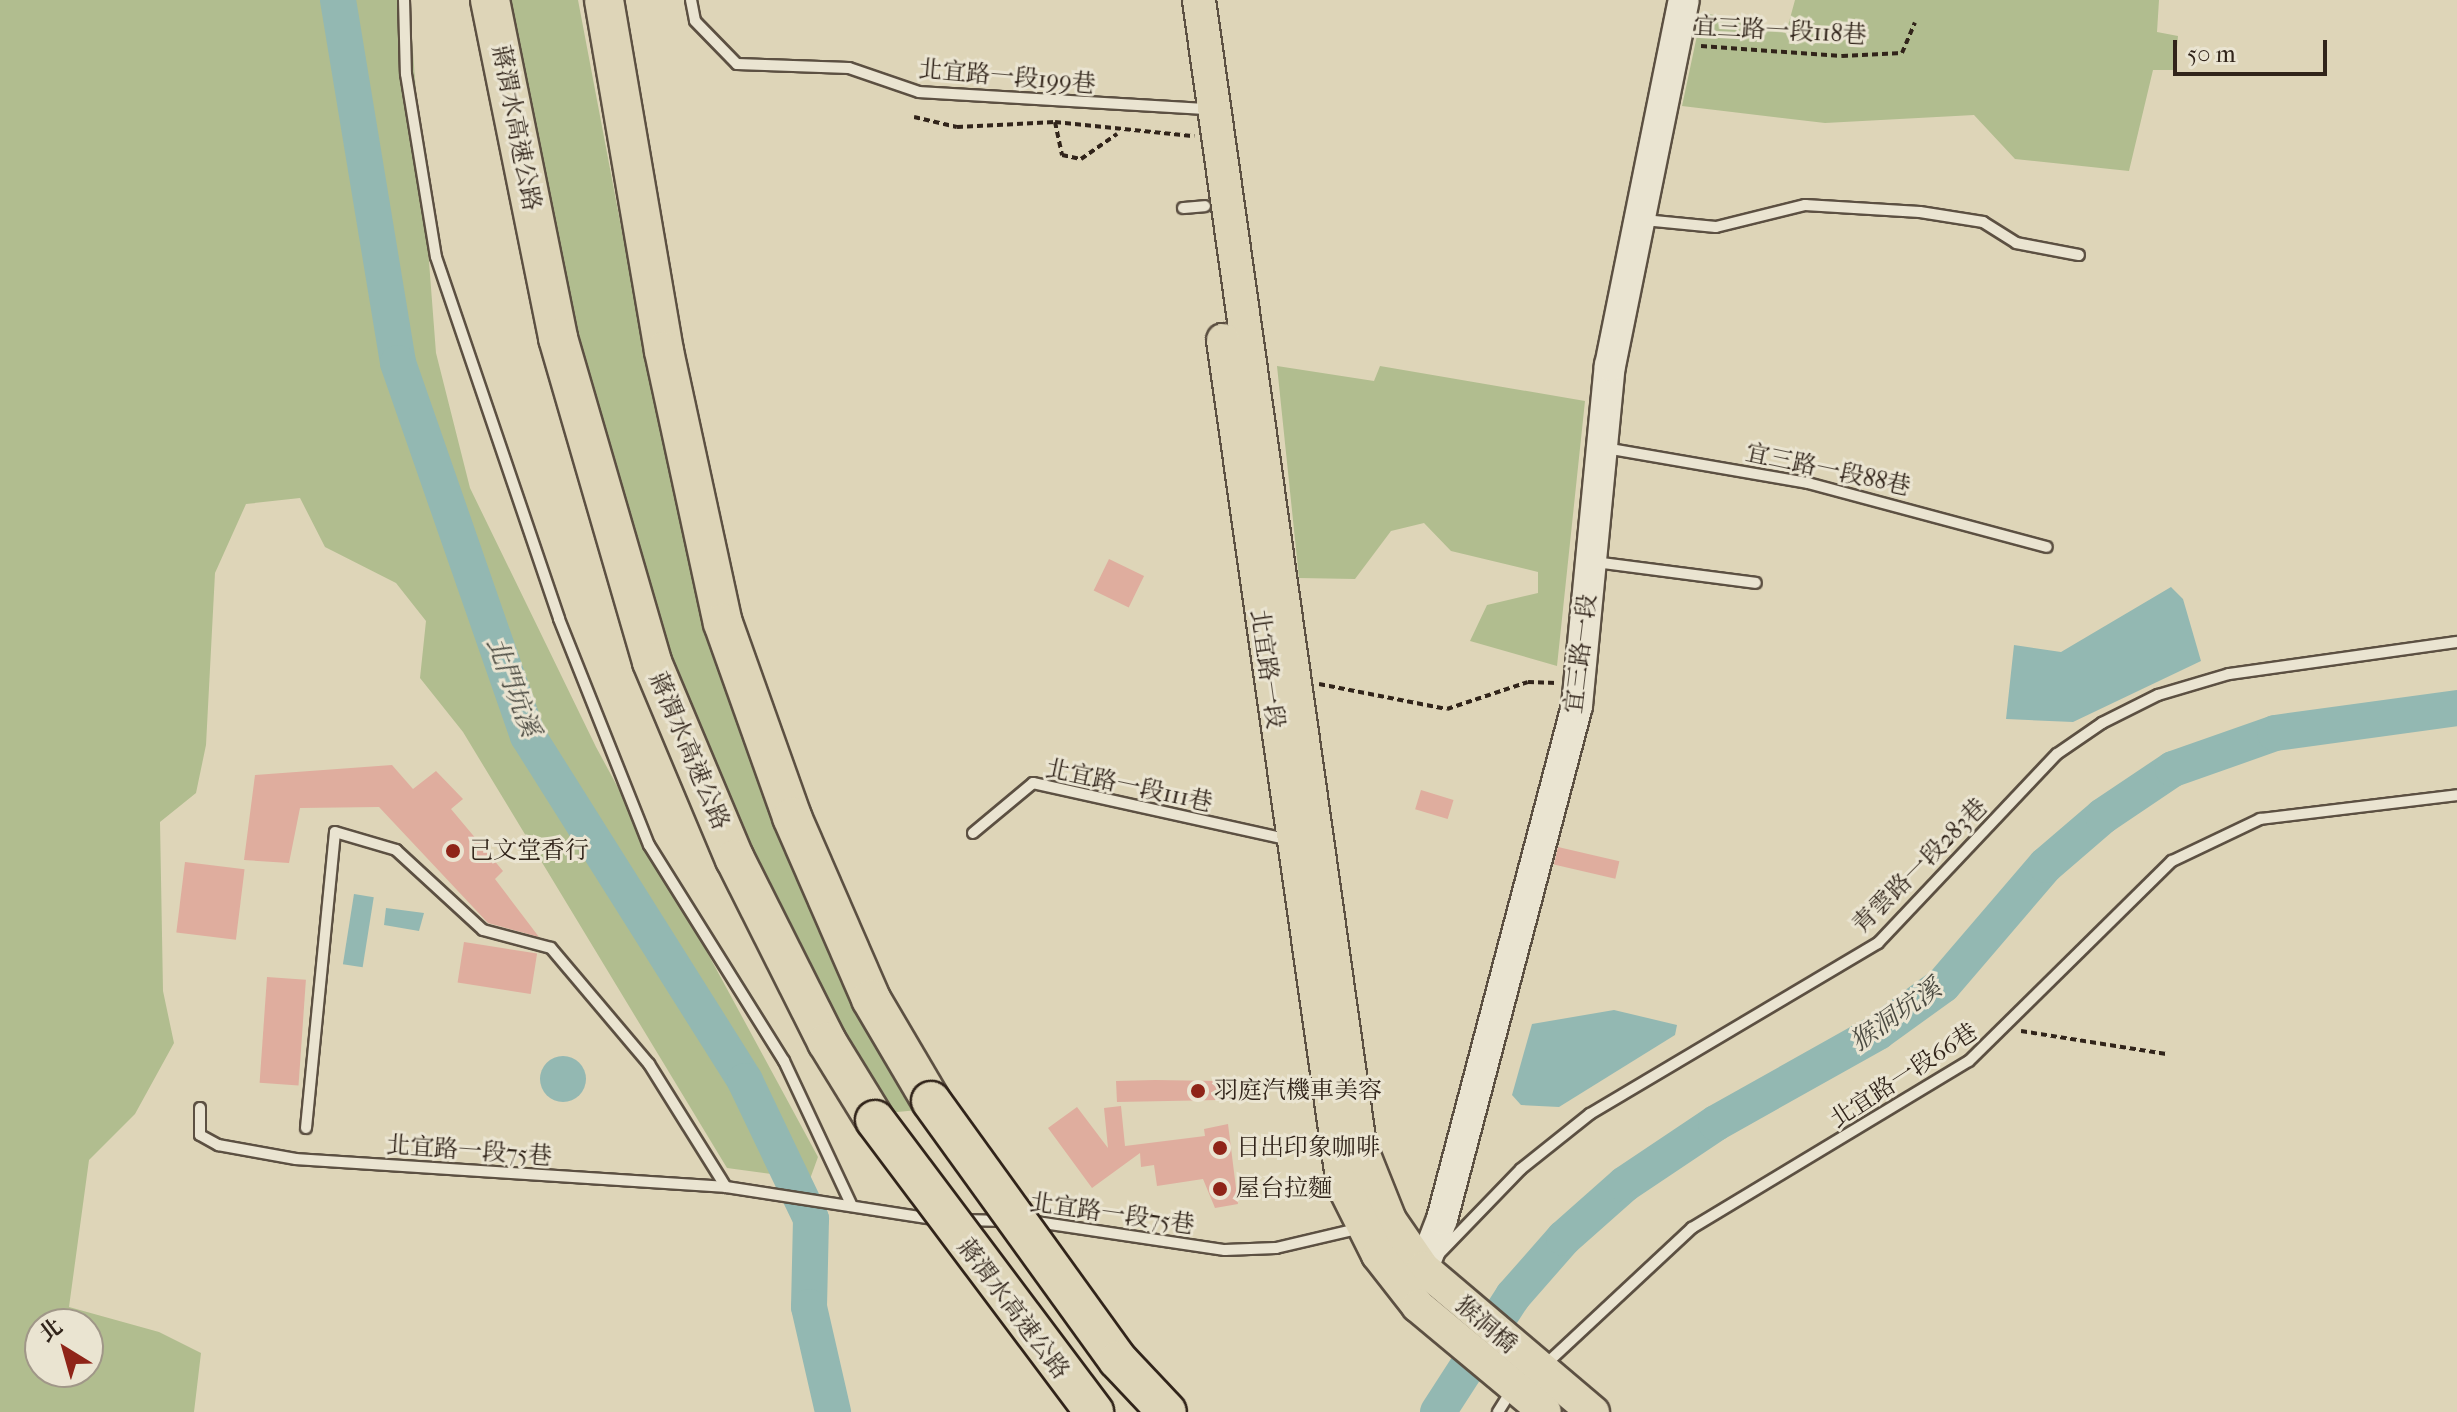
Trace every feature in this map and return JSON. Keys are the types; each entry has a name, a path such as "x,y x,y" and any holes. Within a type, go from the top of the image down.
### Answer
{"highway":[{"name":"蔣渭水高速公路","path":"490,0 558,338 652,662 735,859 827,1042 875,1120 1094,1412"},
{"path":"604,0 664,351 723,623 792,817 871,999 931,1101 1118,1360 1167,1412"}],"main road":[{"name":"北宜路一段","path":"1177,0 1201,118 1292,683 1360,1145 1376,1224"},
{"name":"北宜路一段","path":"1199,0 1201,118 1194,207 1292,840 1319,1057 1343,1185 1424,1289"},
{"name":"猴洞橋","path":"1424,1289 1517,1382"},
{"path":"1517,1382 1545,1412"},
{"path":"1517,1382 1593,1412"}],"street":[{"name":"宜三路一段","path":"1424,1289 1580,684 1599,447 1638,220 1684,0"}],"lane":[{"path":"404,0 406,74 436,257 559,619 649,845 784,1061 851,1204"},
{"name":"北宜路一段199巷","path":"691,0 695,21 737,64 849,68 919,92 1201,118"},
{"path":"1638,220 1716,227 1805,205 1920,212 1983,222 2016,243 2079,255"},
{"name":"宜三路一段88巷","path":"1599,447 1808,483 2047,547"},
{"path":"1592,562 1756,583"},
{"name":"青雲路一段283巷","path":"1424,1289 1521,1169 1590,1114 1878,943 2057,754 2102,723 2158,695 2229,674 2457,642"},
{"name":"北宜路一段111巷","path":"973,833 1033,783 1292,840"},
{"name":"北宜路一段66巷","path":"1517,1382 1692,1228 1894,1112 2006,1030 2142,887 2215,835 2260,819 2457,795"},
{"path":"306,1128 335,832 396,850 483,930 551,948 649,1064 726,1187"},
{"name":"北宜路一段75巷","path":"200,1108 200,1135 218,1145 296,1159 767,1191 851,1204 916,1220 1030,1221 1225,1250 1276,1248 1376,1224"}],"path":[{"name":"宜三路一段118巷","path":"1673,44 1842,56 1902,53 1915,23"},
{"path":"914,117 957,127 1055,122 1117,134 1201,118"},
{"path":"1055,122 1062,155 1081,159 1117,134"},
{"path":"1292,683 1356,686 1420,708 1447,709 1528,682 1580,684"},
{"path":"2006,1030 2166,1054"}],"green space":[{"path":"0,0 409,0 436,353 470,488 596,747 818,1157 810,1179 727,1168 463,732 420,678 426,621 396,583 325,547 300,498 246,504 215,573 206,745 196,793 160,822 163,991 174,1043 135,1114 89,1160 69,1307 73,1308 24,1308 24,1388 104,1388 104,1317 159,1332 201,1353 194,1412 0,1412"},
{"path":"507,0 578,0 656,411 702,602 918,1110 887,1113 784,930 654,628 608,469"},
{"path":"1795,0 2159,0 2157,32 2178,36 2175,70 2153,70 2129,171 2015,159 1974,115 1825,123 1682,106 1702,12 1786,33"},
{"path":"1277,366 1374,381 1380,366 1585,401 1557,666 1470,641 1487,605 1538,593 1538,572 1451,551 1424,523 1391,531 1355,579 1299,578"}],"water":[{"path":"2171,587 2183,599 2201,661 2073,722 2006,719 2014,645 2061,652"},
{"path":"354,894 374,897 363,967 343,964"},
{"path":"386,908 424,913 419,931 384,925"},
{"path":"1614,1010 1677,1025 1675,1035 1559,1107 1521,1105 1512,1095 1532,1024"},
{"path":"563,1056 580,1062 586,1079 580,1096 563,1102 546,1096 540,1079 546,1062"}],"building":[{"path":"1109,559 1144,576 1129,608 1094,590"},
{"name":"己文堂香行","path":"392,765 413,789 436,771 463,799 451,809 503,871 495,879 539,937 488,923 379,807 300,808 289,863 244,860 255,775"},
{"path":"1421,790 1454,800 1448,819 1415,809"},
{"path":"1558,847 1619,861 1615,879 1554,865"},
{"path":"185,862 245,869 236,940 176,932"},
{"path":"464,942 537,954 531,994 458,982"},
{"path":"267,977 306,980 299,1085 260,1083"},
{"path":"1116,1081 1217,1081 1218,1100 1117,1102"},
{"path":"1121,1106 1125,1146 1205,1136 1204,1129 1228,1124 1238,1204 1215,1208 1203,1179 1157,1186 1154,1165 1141,1167 1140,1153 1092,1188 1048,1128 1077,1107 1108,1148 1104,1108"}],"waterway":[{"name":"北門坑溪","path":"338,0 398,363 528,736 745,1081 811,1219 809,1307 833,1412"},
{"name":"猴洞坑溪","path":"1438,1412 1513,1296 1564,1238 1625,1184 1716,1123 1878,1032 1943,985 2046,865 2103,816 2173,769 2275,733 2457,708"}],"place":[{"name":"己文堂香行","path":"453,851"},
{"name":"羽庭汽機車美容","path":"1198,1091"},
{"name":"日出印象咖啡","path":"1220,1148"},
{"name":"屋台拉麵","path":"1220,1189"}]}
